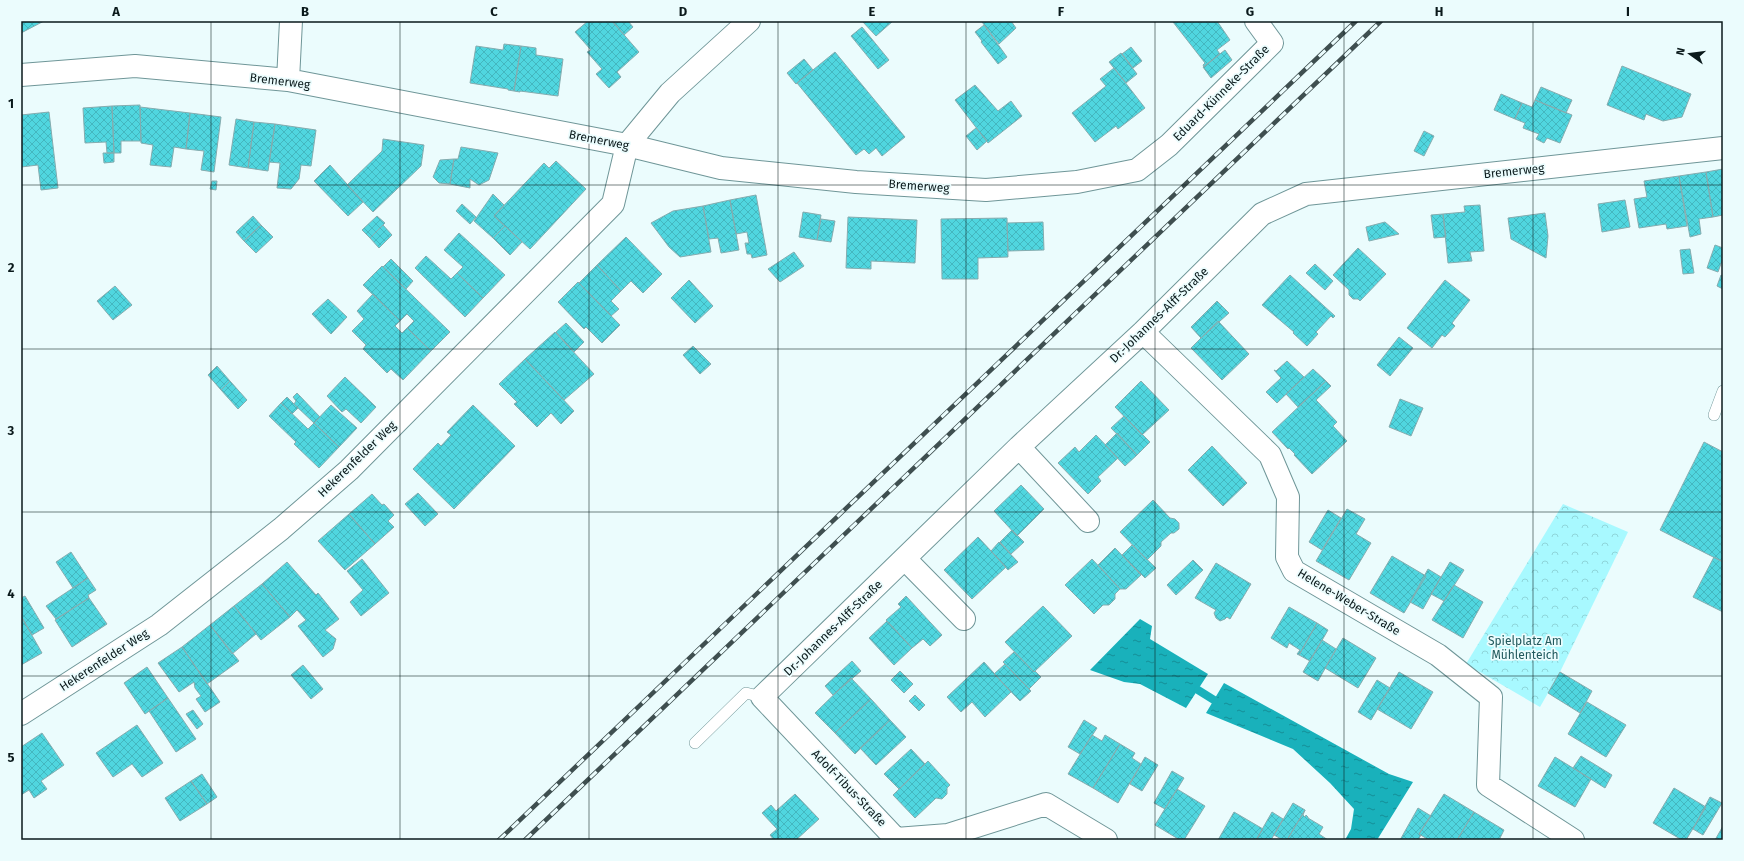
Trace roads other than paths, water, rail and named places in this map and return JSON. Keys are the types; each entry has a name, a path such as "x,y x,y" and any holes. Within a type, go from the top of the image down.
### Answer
{"street":[{"path":"288,80 291,21"},
{"path":"627,145 670,93 749,21"},
{"name":"Eduard-Künneke-Straße","path":"1169,145 1272,43 1256,21"},
{"name":"Bremerweg","path":"21,75 135,66 288,80 627,145 721,168 856,182 986,190 1077,182 1137,170 1169,145"},
{"name":"Hekerenfelder Weg","path":"21,714 159,624 281,529 349,470 613,204 627,145"},
{"name":"Bremerweg","path":"1306,194 1723,148"},
{"name":"Dr.-Johannes-Alff-Straße","path":"762,697 1019,447 1143,332 1262,214 1306,194"},
{"name":"Helene-Weber-Straße","path":"1143,332 1270,455 1288,497 1287,557 1294,571 1438,655 1491,697 1488,785 1573,840"},
{"path":"1019,447 1088,521"},
{"path":"905,559 964,619"},
{"name":"Adolf-Tibus-Straße","path":"762,697 896,839 948,835 1046,804 1106,840"}],"lane":[{"path":"1714,415 1723,391"},
{"path":"695,743 746,693 762,697"}],"water":[{"path":"1140,619 1152,626 1150,639 1208,674 1186,708 1140,684 1124,682 1090,670"},
{"path":"1224,683 1389,774 1413,782 1377,840 1345,840 1351,829 1354,809 1330,783 1293,749 1206,713"}],"waterway":[{"path":"1198,690 1214,700"}],"railway":[{"path":"499,840 1356,21"},
{"path":"525,840 1381,21"}],"park label":[{"name":"Spielplatz Am Mühlenteich","path":"1525,648"}]}
